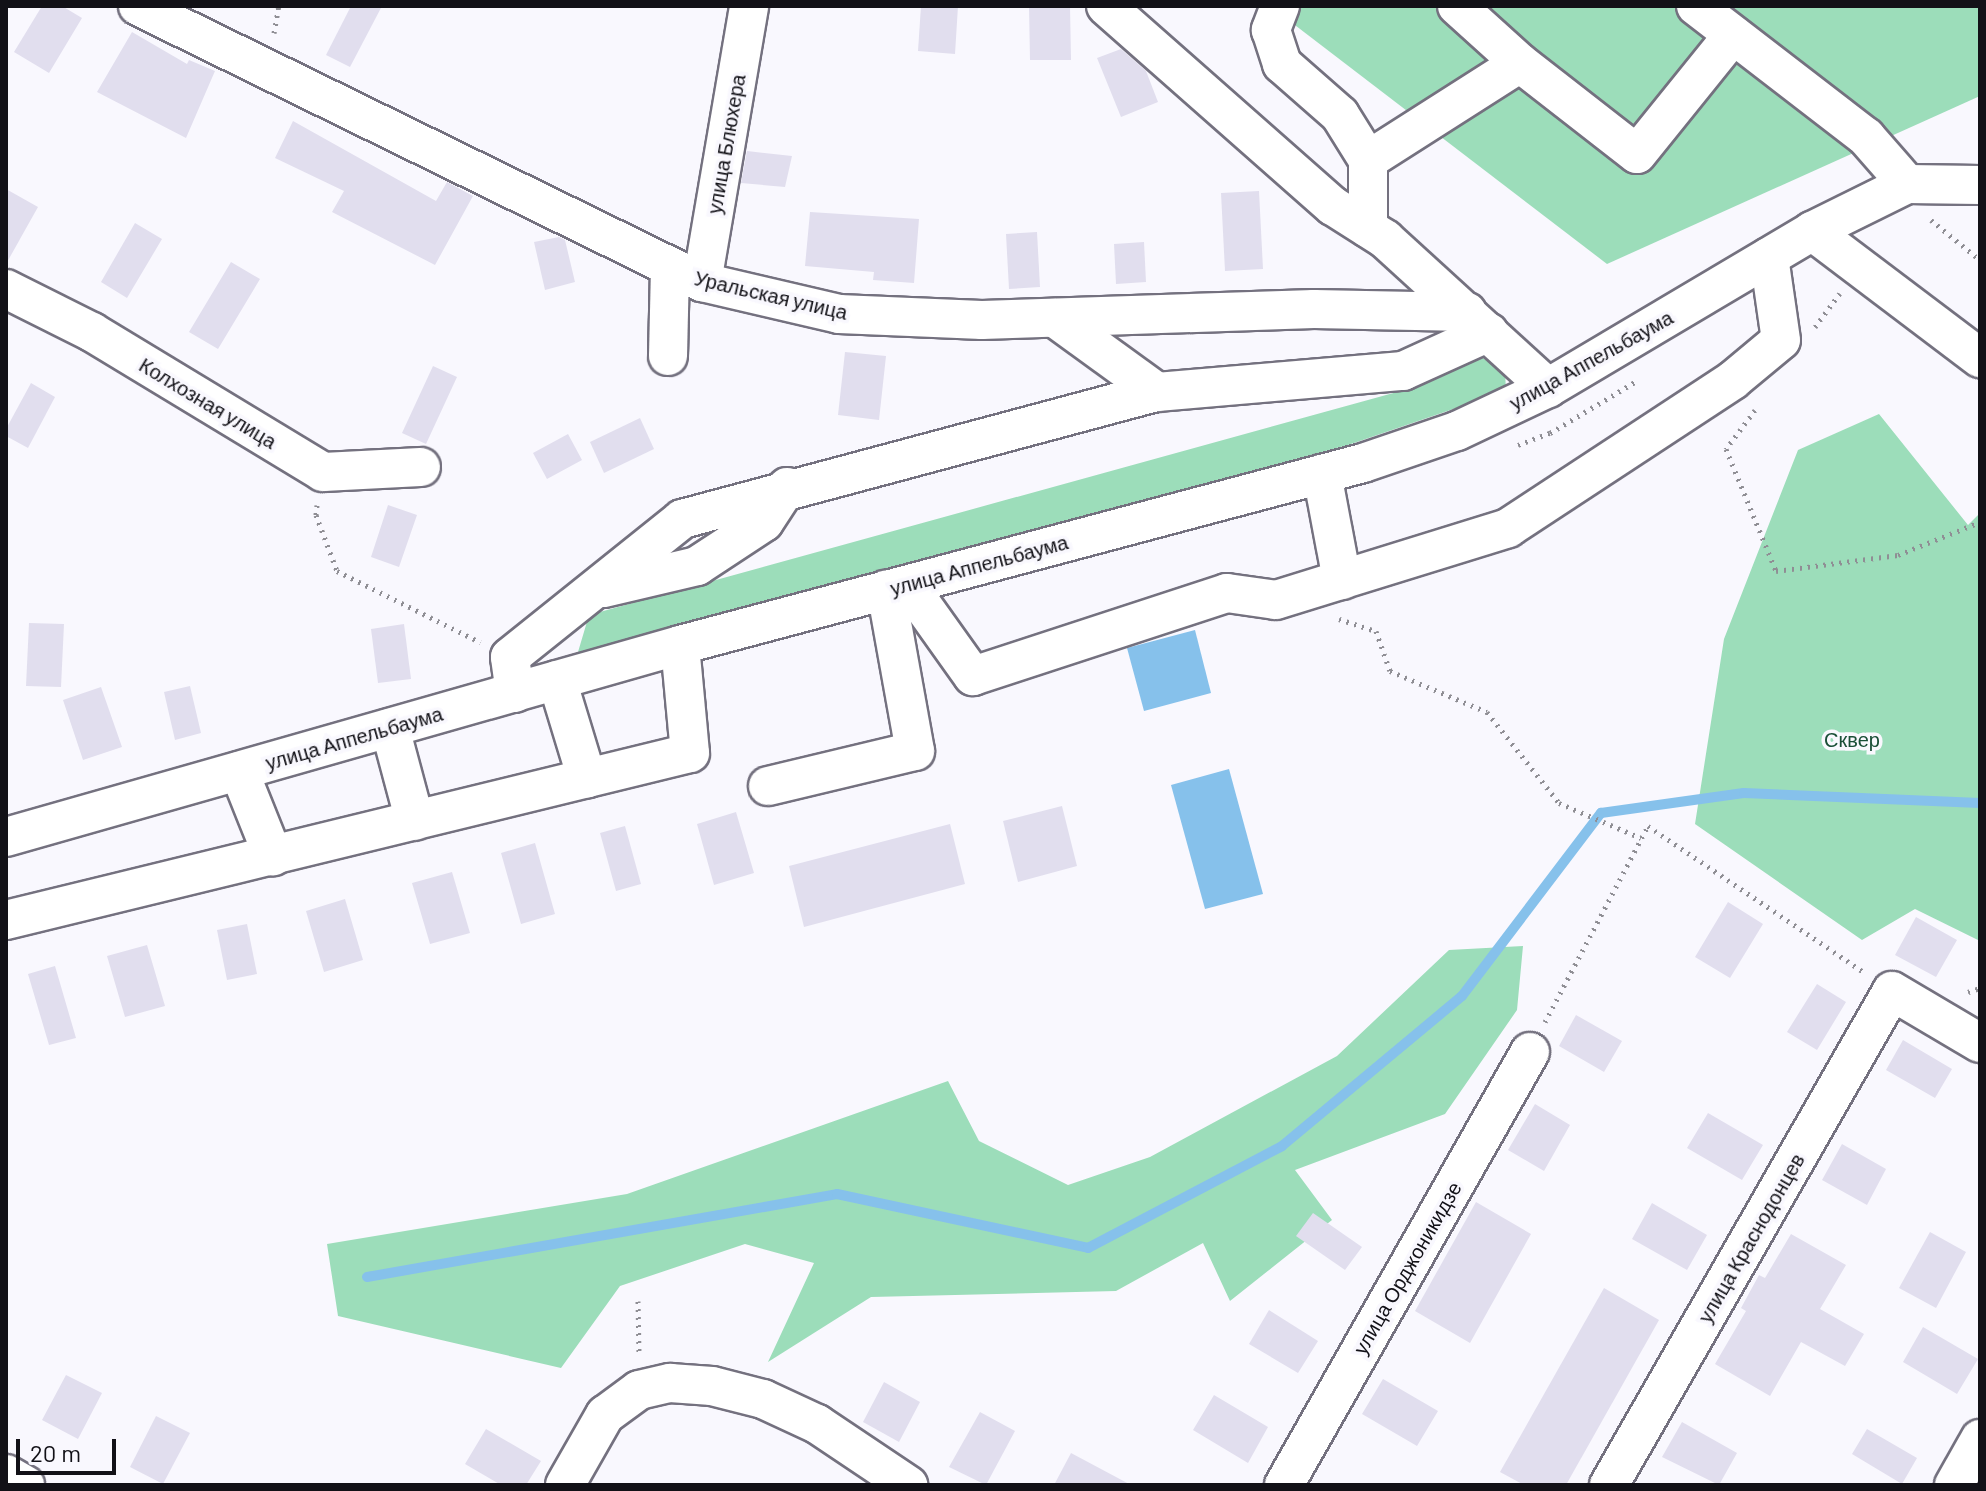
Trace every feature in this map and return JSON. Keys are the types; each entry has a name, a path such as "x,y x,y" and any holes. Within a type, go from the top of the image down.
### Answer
{"street":[{"name":"Уральская улица","path":"138,6 686,275 839,314 1055,318 1314,309 1478,322"},
{"name":"улица Блюхера","path":"668,356 749,6"},
{"path":"1106,6 1333,206 1368,228 1478,322 1548,388"},
{"path":"1280,6 1271,30 1282,64 1340,115 1368,160 1368,228"},
{"path":"1457,6 1520,63 1637,154 1733,35"},
{"path":"1696,6 1866,137 1907,184 1980,185"},
{"path":"1368,160 1520,63"},
{"name":"улица Аппельбаума","path":"6,837 390,728 513,675 557,680 1322,474 1457,431 1548,388 1812,231 1907,184"},
{"path":"1812,231 1980,358"},
{"path":"897,587 973,676 1227,593 1276,600 1508,528 1733,380 1781,340 1769,257"},
{"name":"Колхозная улица","path":"6,289 92,332 323,472"},
{"path":"1055,318 1157,392"},
{"path":"513,675 593,590 682,519 787,487 1157,392 1403,371 1478,322"},
{"path":"323,472 421,467"},
{"path":"1322,474 1342,580"},
{"path":"768,786 915,751 897,587"},
{"path":"6,920 690,753 680,645"},
{"path":"557,680 587,779"},
{"path":"390,728 415,821"},
{"path":"239,771 273,856"},
{"path":"1892,991 1980,1043"},
{"name":"улица Краснодонцев","path":"1609,1485 1892,991"},
{"name":"улица Орджоникидзе","path":"1284,1485 1530,1052"},
{"path":"565,1485 605,1415 639,1390 670,1383 712,1386 763,1399 817,1424 908,1485"},
{"path":"1954,1485 1980,1439"},
{"path":"6,1474 25,1485"}],"path":[{"path":"1907,184 1915,208 1980,260"},
{"path":"1806,340 1859,267"},
{"path":"1762,400 1726,449 1776,571 1898,555 1980,522"},
{"path":"323,472 316,515 337,571 513,675"},
{"path":"1334,618 1376,631 1390,671 1487,712 1559,803 1641,838"},
{"path":"1530,1052 1648,826 1892,991"},
{"path":"638,1301 639,1390"}],"green space":[{"path":"1270,6 1980,6 1980,96 1607,264"},
{"path":"1481,357 1505,371 1506,391 1348,445 578,652 589,615 1397,392"},
{"name":"Сквер","path":"1879,414 1968,525 1980,513 1980,941 1915,909 1862,940 1695,824 1724,639 1798,450"},
{"path":"1523,946 1517,1010 1445,1114 1295,1170 1332,1220 1230,1301 1203,1243 1116,1291 871,1297 768,1362 814,1263 745,1244 620,1286 561,1368 338,1316 327,1244 627,1194 948,1081 979,1141 1068,1185 1150,1157 1337,1056 1449,950"}],"water":[{"path":"1195,630 1211,693 1144,711 1127,648"},
{"path":"1229,769 1263,894 1205,909 1171,785"}],"building":[{"path":"42,6 62,6 82,18 49,73 14,52"},
{"path":"351,6 382,6 350,67 326,55"},
{"path":"921,6 958,6 955,54 918,51"},
{"path":"1029,6 1070,6 1071,60 1030,60"},
{"path":"132,32 187,64 189,60 215,71 186,138 97,92"},
{"path":"1121,49 1146,71 1158,102 1121,117 1097,58"},
{"path":"293,121 436,201 447,182 473,196 435,265 332,212 344,191 275,158"},
{"path":"747,151 792,156 785,187 741,183"},
{"path":"6,189 38,207 6,264"},
{"path":"1259,191 1263,269 1225,271 1221,193"},
{"path":"810,212 919,219 914,283 873,280 874,272 805,266"},
{"path":"135,223 162,239 127,298 101,282"},
{"path":"1037,232 1040,287 1009,289 1006,234"},
{"path":"559,237 565,240 575,282 545,290 534,242"},
{"path":"1144,242 1146,282 1116,284 1114,244"},
{"path":"231,262 260,279 218,349 189,332"},
{"path":"845,352 886,356 879,420 838,415"},
{"path":"433,366 457,377 426,444 402,433"},
{"path":"31,383 55,397 28,448 6,436 6,429"},
{"path":"640,418 654,449 604,473 590,442"},
{"path":"568,434 582,460 547,479 533,453"},
{"path":"388,505 417,515 399,567 371,557"},
{"path":"29,623 64,624 61,687 26,686"},
{"path":"404,624 411,679 378,683 371,629"},
{"path":"190,686 201,733 175,740 164,692"},
{"path":"101,687 122,747 83,760 63,700"},
{"path":"1062,806 1077,866 1018,882 1003,821"},
{"path":"736,812 754,873 714,885 697,824"},
{"path":"950,824 965,884 804,927 789,866"},
{"path":"625,826 641,884 616,891 600,833"},
{"path":"535,843 555,914 521,924 501,853"},
{"path":"452,872 470,933 430,944 412,883"},
{"path":"345,899 363,960 324,972 306,911"},
{"path":"1728,902 1763,924 1730,978 1695,957"},
{"path":"1916,917 1957,940 1936,977 1895,955"},
{"path":"247,924 257,974 227,980 217,930"},
{"path":"147,945 165,1006 125,1017 107,956"},
{"path":"55,966 76,1038 49,1045 28,974"},
{"path":"1817,984 1846,1002 1817,1050 1787,1032"},
{"path":"1576,1015 1622,1041 1604,1072 1559,1046"},
{"path":"1903,1040 1952,1069 1935,1098 1886,1070"},
{"path":"1535,1104 1570,1125 1544,1171 1508,1150"},
{"path":"1708,1113 1763,1145 1742,1180 1687,1148"},
{"path":"1842,1144 1886,1169 1867,1205 1822,1180"},
{"path":"1476,1202 1531,1234 1470,1343 1415,1311"},
{"path":"1652,1203 1707,1235 1687,1270 1632,1239"},
{"path":"1313,1213 1362,1247 1345,1270 1296,1236"},
{"path":"1930,1232 1966,1252 1936,1308 1899,1288"},
{"path":"1791,1234 1846,1265 1820,1309 1864,1334 1845,1366 1801,1342 1770,1396 1715,1364 1746,1311 1741,1308 1759,1275 1765,1278"},
{"path":"1604,1288 1659,1320 1566,1485 1524,1485 1500,1472"},
{"path":"1269,1310 1318,1341 1298,1373 1249,1344"},
{"path":"1923,1327 1978,1359 1957,1394 1903,1362"},
{"path":"66,1375 102,1393 78,1439 42,1420"},
{"path":"1383,1379 1438,1411 1417,1446 1362,1414"},
{"path":"884,1382 920,1402 899,1442 863,1422"},
{"path":"1214,1395 1268,1427 1248,1463 1193,1430"},
{"path":"980,1412 1015,1431 986,1485 949,1467"},
{"path":"156,1416 190,1433 163,1484 130,1467"},
{"path":"1682,1422 1737,1453 1719,1485 1662,1457"},
{"path":"486,1429 541,1461 526,1485 501,1485 465,1464"},
{"path":"1867,1429 1917,1458 1902,1484 1852,1454"},
{"path":"1071,1453 1131,1485 1054,1485"}],"waterway":[{"path":"367,1277 837,1194 1088,1248 1282,1146 1462,996 1601,813 1744,793 1980,803"}]}
